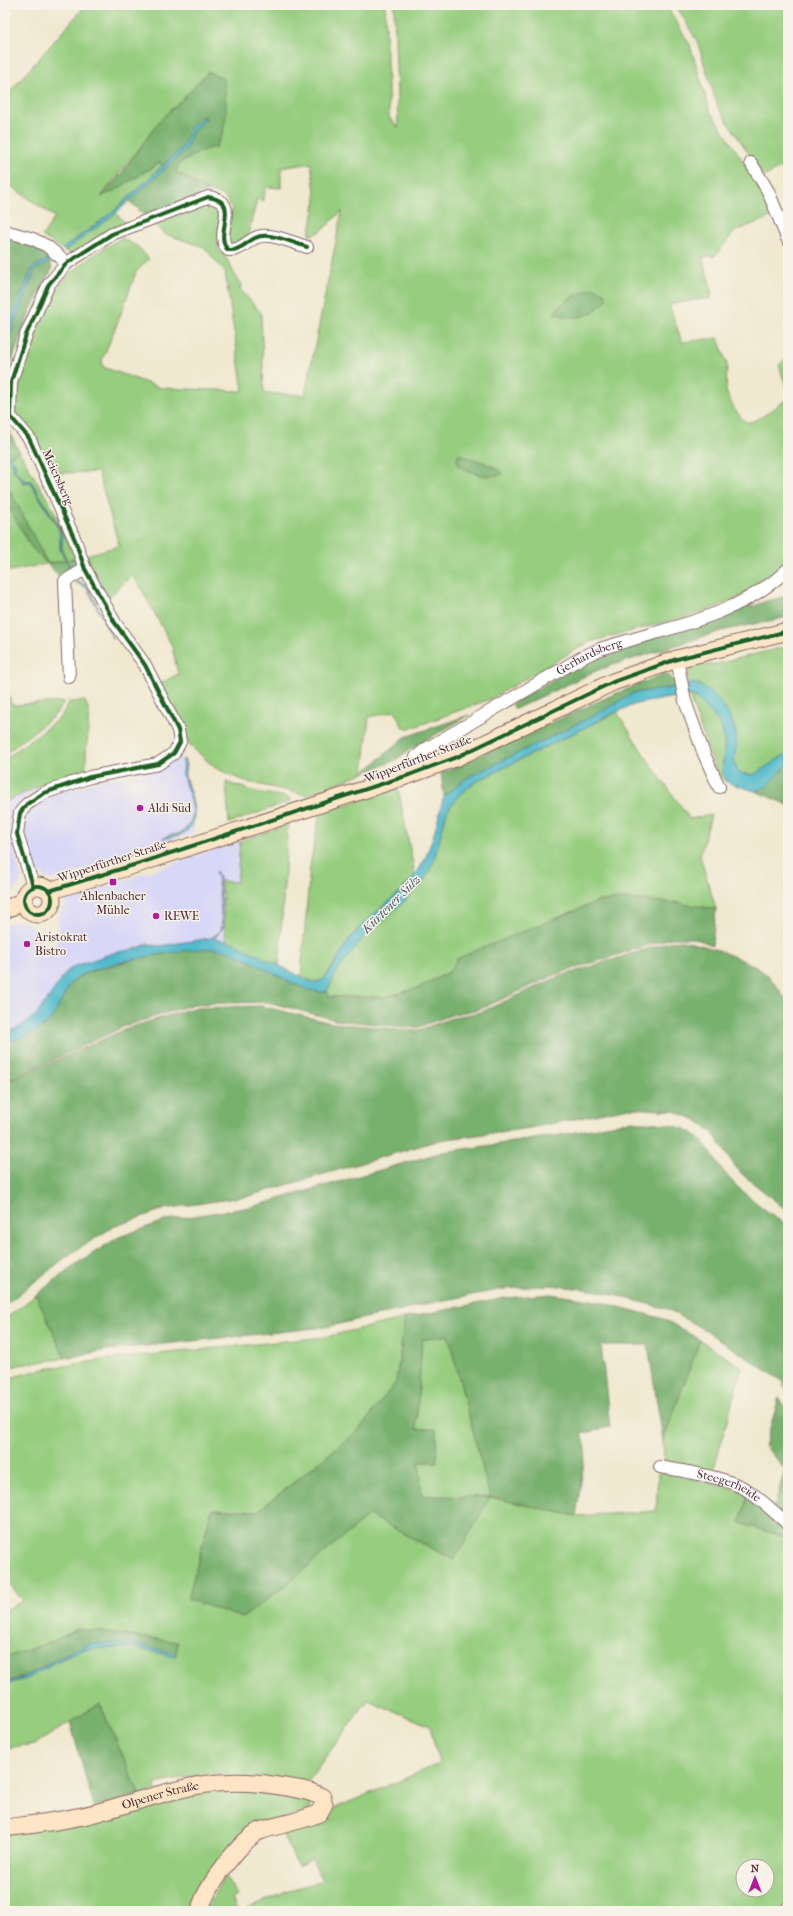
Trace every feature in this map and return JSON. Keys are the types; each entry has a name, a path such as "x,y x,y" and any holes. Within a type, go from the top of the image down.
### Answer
{"main road":[{"name":"Wipperfürther Straße","path":"50,891 409,775 457,757 613,682 676,659 788,631"},
{"path":"40,885 50,891 52,898 51,906 43,913 31,913 23,902 26,891 33,886 40,885"},
{"path":"5,910 23,902"},
{"name":"Olpener Straße","path":"5,1828 72,1818 174,1789 213,1782 252,1782 296,1789 317,1794 322,1797 324,1804 319,1813 259,1832 247,1840 209,1890 200,1911"}],"street":[{"path":"750,163 768,191 788,240"},
{"name":"Meiersberg","path":"33,886 17,834 20,813 27,804 44,793 90,777 158,764 174,753 180,742 178,730 145,665 115,623 85,569 75,540 29,438 7,417 11,382 26,335 49,284 67,263 112,234 208,197 215,198 222,202 225,208 226,216 222,238 223,246 228,250 235,251 256,237 268,236 307,247"},
{"path":"5,231 33,239 47,246 67,263"},
{"path":"69,677 65,581 85,569"},
{"name":"Gerhardsberg","path":"409,775 416,757 426,750 581,658 607,647 732,608 754,596 788,569"},
{"path":"676,659 685,700 704,754 718,787"},
{"name":"Steegerheide","path":"660,1467 686,1471 749,1491 788,1524"},
{"path":"784,1911 788,1908"}],"shaded area":[{"path":"176,757 183,761 184,764 185,780 193,804 192,816 187,826 180,833 167,835 164,839 181,834 188,828 194,817 194,804 196,810 193,834 52,880 46,878 41,873 38,873 22,834 26,814 30,808 50,795 101,780 148,772 162,768"},
{"path":"41,786 41,788 26,798 18,806 12,816 10,827 11,838 21,880 17,889 5,895 5,802"},
{"path":"240,841 237,882 221,881 226,941 214,939 222,932 223,924 219,879 218,874 215,872 218,879 222,924 221,931 211,938 159,946 150,943 131,950 113,953 67,971 37,1014 20,1027 5,1033 5,924 22,920 28,923 37,931 43,956 54,947 58,940 59,933 57,920 59,919 59,913 68,899"}],"green space":[{"path":"86,5 385,5 389,117 398,128 394,5 666,5 690,45 710,111 764,193 774,216 735,231 715,256 703,257 711,288 711,298 670,304 670,308 682,342 718,338 727,364 726,392 735,410 745,422 756,420 788,399 788,562 758,588 724,604 693,615 589,642 490,699 412,728 403,728 395,711 369,717 363,773 307,795 248,782 214,767 191,746 158,685 178,674 172,646 140,586 132,575 107,599 101,590 86,555 119,546 98,472 50,473 18,422 14,414 13,401 20,375 39,321 51,297 68,277 88,259 110,244 122,238 138,247 149,259 136,272 102,360 103,367 161,388 243,391 225,272 204,247 165,234 154,224 208,202 218,206 220,212 218,250 226,258 242,286 239,288 261,313 264,393 305,395 342,211 323,229 309,236 316,199 311,163 281,168 281,188 266,187 263,201 257,199 247,239 236,246 227,242 232,208 224,196 209,191 176,172 179,164 203,150 216,147 224,132 208,72 181,101 170,110 101,196 116,190 159,163 163,165 114,211 62,249 42,236 55,217 5,182 5,97"},
{"path":"676,5 788,5 788,163 764,177 718,107 697,41"},
{"path":"208,72 224,78 226,113 223,129 216,147 203,150 179,164 176,172 209,191 146,216 129,201 186,149 193,130 206,119 204,116 190,128 183,147 163,165 159,163 116,190 101,197 121,174 160,120 181,101"},
{"path":"116,213 126,224 74,254 64,251"},
{"path":"5,237 37,247 49,255 49,259 32,268 5,337"},
{"path":"50,262 52,269 31,309 5,379 7,339 12,325 29,286 34,270"},
{"path":"595,288 605,294 607,299 589,314 570,317 554,313 572,297 584,291"},
{"path":"788,357 788,393 779,365"},
{"path":"5,426 7,427 19,451 9,457 5,453"},
{"path":"19,451 53,509 75,558 67,560 62,548 61,530 31,481 25,481 14,469 16,464 9,457"},
{"path":"459,454 489,464 503,474 485,476 464,469 458,466 457,459"},
{"path":"7,458 14,465 12,469 24,483 30,482 60,531 60,550 66,560 5,572 5,509 9,507 32,548 47,563 5,481 5,459"},
{"path":"5,481 48,564 66,560 70,569 67,560 75,558 78,564 72,572 60,577 32,548 9,508 5,509"},
{"path":"788,596 788,617 721,631 598,670 515,709 512,704 584,661 619,647 715,620 758,597 749,608 766,601"},
{"path":"788,646 788,753 753,775 739,773 734,760 736,737 732,722 728,714 717,700 699,684 687,685 690,666 716,664"},
{"path":"666,673 676,682 677,687 633,693 597,714 467,778 444,796 441,773 610,696"},
{"path":"5,685 12,705 64,702 55,715 5,754"},
{"path":"689,695 700,701 718,720 723,731 723,767 726,782 717,774"},
{"path":"85,701 89,712 85,774 45,783 5,802 5,759 61,717 69,702"},
{"path":"617,712 645,756 690,819 711,815 700,856 716,909 629,900 599,901 459,958 449,972 418,988 384,997 329,997 327,991 340,967 361,940 420,887 433,864 447,811 460,794 475,782"},
{"path":"469,715 411,749 394,761 363,773 405,737"},
{"path":"788,764 788,805 755,791 760,790"},
{"path":"226,782 256,792 287,797 292,801 229,823"},
{"path":"398,788 415,875 394,898 352,936 324,979 318,981 307,980 301,977 310,866 320,813"},
{"path":"288,823 279,965 226,941 221,881 237,882 240,841 279,828"},
{"path":"624,899 679,903 716,909 712,945 694,938 670,938 557,974 480,1009 454,1014 416,1028 336,1020 268,1002 194,1004 125,1026 5,1082 5,1044 41,1028 54,1015 69,986 74,981 87,973 101,968 174,951 199,948 213,949 235,954 309,989 320,992 327,991 329,997 384,997 418,988 449,972 458,958 599,901"},
{"path":"681,941 714,949 751,964 768,976 788,1003 788,1211 742,1174 734,1165 713,1133 696,1120 674,1111 629,1108 530,1128 440,1140 249,1196 164,1209 113,1227 70,1254 5,1305 5,1083 128,1028 193,1008 261,1006 332,1023 416,1031 455,1017 481,1012 558,977 669,942"},
{"path":"631,1121 677,1126 691,1132 697,1136 733,1182 765,1210 788,1225 788,1392 781,1380 706,1331 668,1309 599,1291 551,1285 504,1289 439,1301 326,1327 107,1350 65,1358 36,1295 76,1264 119,1237 167,1220 251,1207 443,1152 561,1135"},
{"path":"551,1294 597,1301 664,1319 700,1340 663,1441 648,1345 601,1345 610,1427 582,1434 586,1448 576,1516 490,1497 454,1560 369,1515 285,1586 242,1618 188,1599 212,1509 258,1511 359,1430 396,1382 405,1318 505,1298","holes":["448,1335 490,1497 422,1496 419,1462 437,1462 436,1429 416,1429 422,1340"]},
{"path":"36,1295 65,1358 19,1365 5,1369 5,1319"},
{"path":"405,1318 396,1382 359,1430 258,1511 212,1509 188,1599 242,1618 285,1586 369,1515 454,1560 489,1497 422,1496 419,1462 437,1462 416,1430 422,1340 448,1335 490,1497 576,1516 656,1511 658,1473 660,1471 729,1487 748,1494 740,1523 788,1538 788,1904 779,1911 437,1911 374,1909 241,1911 289,1890 322,1881 312,1859 298,1866 281,1831 439,1764 430,1726 368,1700 304,1786 227,1777 222,1773 189,1777 155,1784 156,1790 140,1795 100,1704 35,1744 5,1748 5,1685 85,1649 133,1647 175,1657 178,1642 78,1629 56,1640 5,1658 5,1610 23,1601 5,1579 5,1379 44,1369 109,1359 325,1337"},
{"path":"700,1340 742,1367 712,1475 664,1465 663,1441"},
{"path":"779,1397 788,1411 788,1520 774,1508 785,1470 765,1446"},
{"path":"748,1494 788,1529 788,1538 740,1523"},
{"path":"78,1629 178,1642 176,1654 133,1644 85,1646 64,1655 28,1675 5,1682 5,1658 56,1640"},
{"path":"100,1704 140,1795 94,1807 70,1722"},
{"path":"203,1790 262,1790 311,1800 310,1811 261,1824 193,1911 5,1911 5,1834"},
{"path":"225,1875 237,1896 232,1899 238,1911 205,1911"}],"water":[{"path":"204,116 206,119 193,130 186,149 116,213 64,251 62,249 114,211 183,147 190,128"},
{"path":"49,259 50,262 34,270 11,330 5,351 11,319 32,268"},
{"path":"5,453 16,464 14,469 25,481 31,481 61,531 63,536 61,550 71,569 60,550 60,531 30,482 24,483 12,468 14,465 5,456"},
{"path":"75,580 88,586 113,639 87,588 75,582"},
{"name":"Kürtener Sülz","path":"691,683 706,689 720,702 734,726 737,740 734,758 736,768 739,773 753,775 788,753 788,764 766,787 755,791 726,782 722,771 725,741 720,723 695,696 687,695 636,704 612,714 475,782 460,794 447,811 433,864 420,887 361,940 340,967 326,992 315,991 302,987 230,952 217,949 205,949 167,953 104,967 78,977 65,992 50,1020 29,1034 5,1044 5,1033 20,1027 37,1014 67,971 75,966 113,953 138,948 147,944 159,946 211,938 220,932 214,939 232,942 312,982 319,982 329,973 349,940 361,926 403,889 418,871 431,844 444,796 467,778 597,714 633,693 680,687"},
{"path":"184,759 186,764 185,776 194,808 192,824 188,830 180,835 162,840 166,836 182,832 192,819 192,805 183,775 182,760"},
{"path":"216,871 219,879 223,928 221,930 222,924 218,879 217,875 215,874"},
{"path":"102,1644 133,1644 176,1654 175,1657 133,1647 85,1649 65,1657 29,1678 5,1685 5,1682 16,1680 35,1672 64,1655 84,1646"}],"cycle path":[{"path":"33,886 17,834 20,813 27,804 44,793 90,777 158,764 174,753 180,742 178,730 145,665 115,623 85,569 75,540 29,438 10,416 11,382 26,335 49,284 67,263 112,234 208,197 219,200 224,205 226,219 223,235 224,243 228,250 239,248 261,236 281,238 307,247"},
{"path":"49,891 137,864 409,775 457,757 613,682 677,659 788,631"},
{"path":"38,886 44,887 48,890 51,894 52,900 51,906 48,910 44,913 38,914 32,913 28,910 25,906 24,900 25,894 28,890 32,887 38,886"}],"place":[{"name":"Aldi Süd","path":"140,808"},
{"name":"Ahlenbacher Mühle","path":"113,882"},
{"name":"REWE","path":"156,916"},
{"name":"Aristokrat Bistro","path":"27,944"}]}
